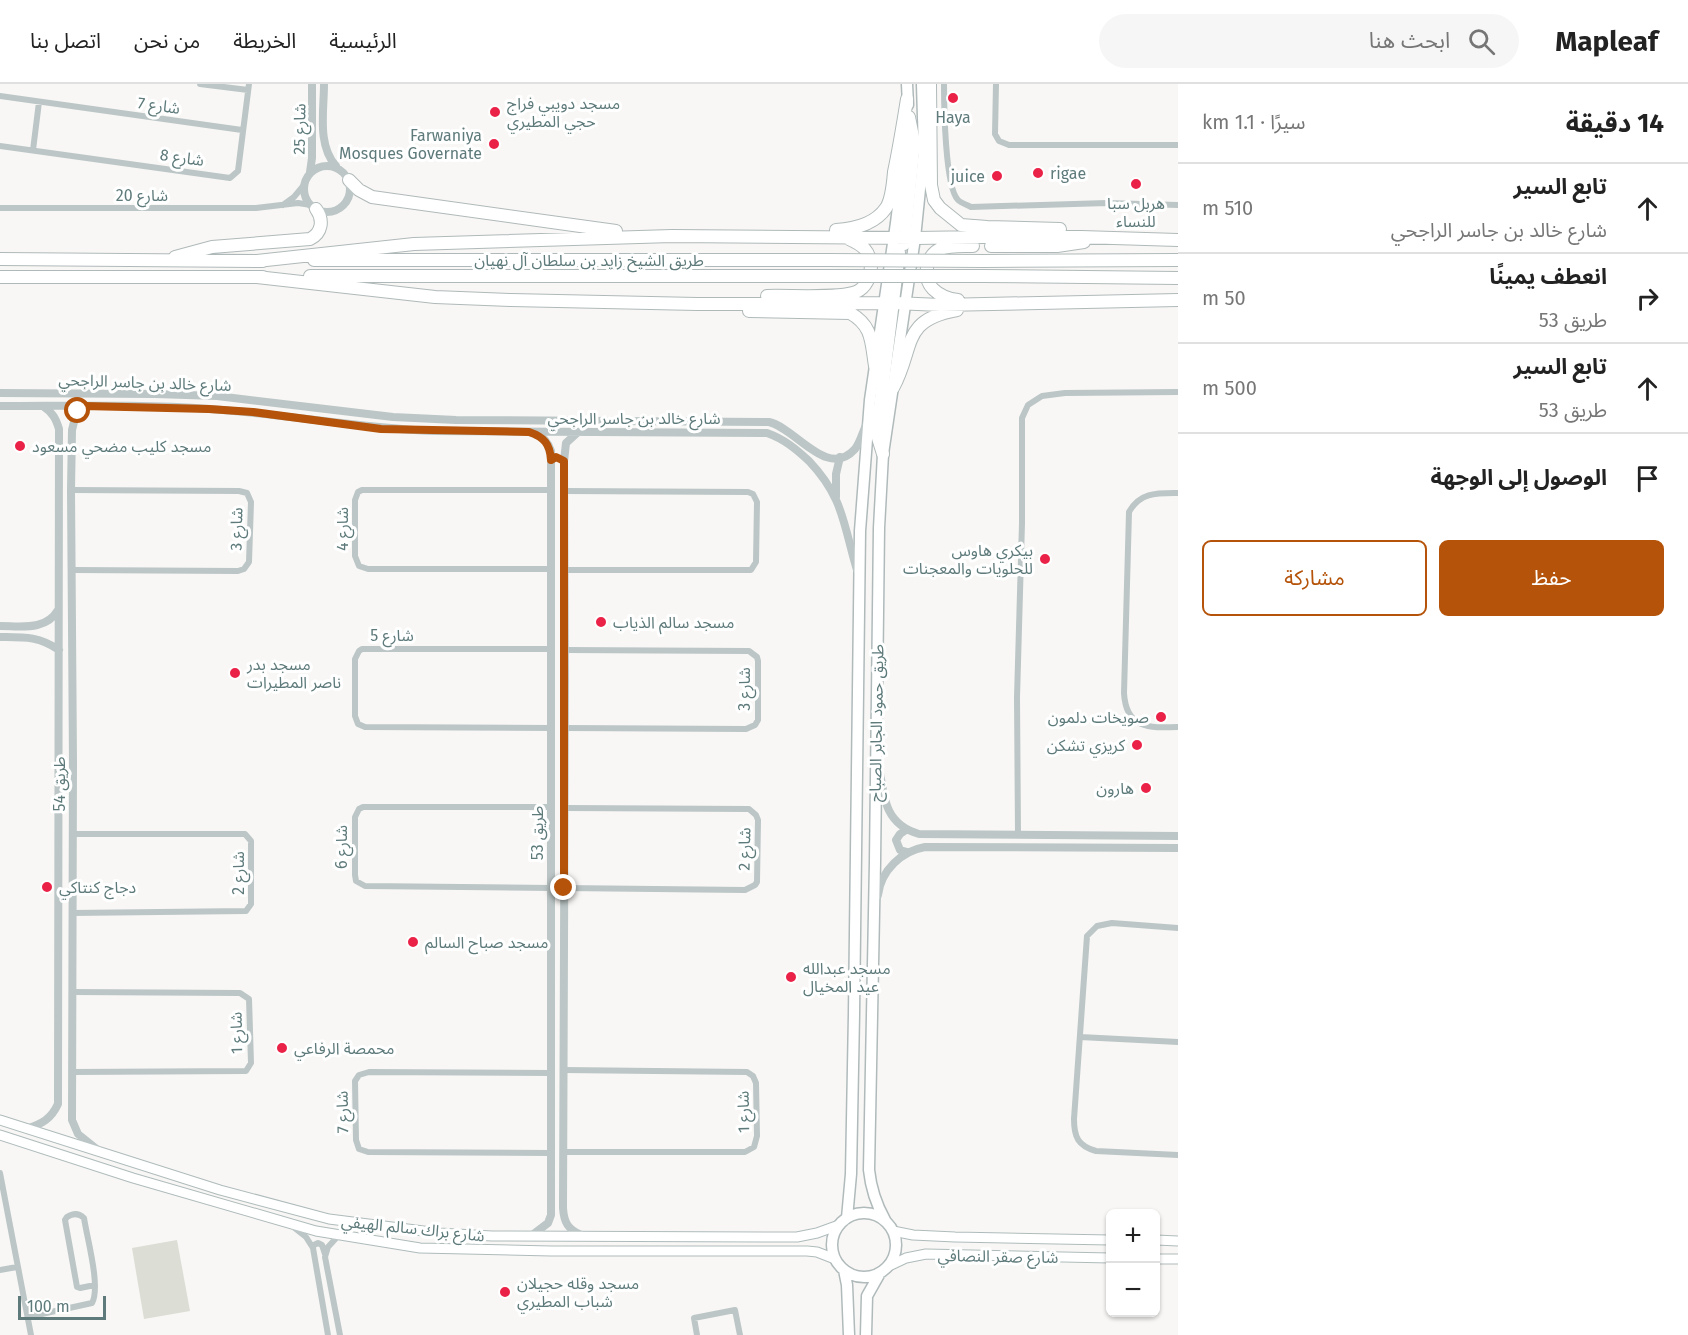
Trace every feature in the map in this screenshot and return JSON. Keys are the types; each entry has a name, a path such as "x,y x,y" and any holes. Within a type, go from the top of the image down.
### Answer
{"highway":[{"path":"930,84 931,185 934,200 951,218 961,225 1056,228 1102,237"},
{"path":"752,236 849,229 865,224 878,216 886,207 891,191 908,99"},
{"path":"883,454 878,438 878,410 895,303 900,291 914,142 909,117"},
{"path":"349,180 359,190 372,197 656,236"},
{"path":"165,260 206,248 310,239 317,235 321,226 321,218 314,207"},
{"path":"257,261 414,244 656,236 1102,237 1178,240"},
{"path":"697,304 741,297 855,293 866,286 871,269 869,253 861,244 842,237"},
{"path":"979,304 945,297 933,289 928,280 927,268 931,256 940,249 954,246 1057,246 1102,237"},
{"name":"طريق الشيخ زايد بن سلطان آل نهيان","path":"0,259 1178,260"},
{"name":"طريق الشيخ زايد بن سلطان آل نهيان","path":"0,277 982,276 1178,278"},
{"path":"257,277 435,297 697,304 993,305 1178,300"},
{"path":"697,304 745,311 850,313 868,328 875,366"},
{"path":"893,388 901,374 913,333 923,322 945,313 993,305"}],"main road":[{"name":"طريق حمود الجابر الصباح","path":"904,238 896,223 909,117 907,84"},
{"name":"طريق حمود الجابر الصباح","path":"885,1221 871,1189 869,1170 879,528 883,454 893,388 895,303 904,238 916,225 924,150 922,84"},
{"name":"طريق حمود الجابر الصباح","path":"843,1221 851,1174 860,531 868,420 875,366 895,303"},
{"path":"855,859 866,854 873,857 875,862"},
{"name":"شارع براك سالم الهيفي","path":"0,1120 220,1190 329,1219 419,1231 531,1236 810,1235 843,1221"},
{"name":"شارع براك سالم الهيفي","path":"0,1135 290,1224 339,1235 420,1248 807,1251 835,1259"},
{"path":"216,1202 221,1197 220,1190"},
{"path":"238,1209 238,1202 243,1196"},
{"path":"866,1335 867,1296 896,1250 893,1231 876,1215 866,1213 856,1214 843,1221 832,1242 835,1259 844,1270 861,1277 883,1270"},
{"path":"419,1231 424,1240 420,1248"},
{"name":"شارع صقر النصافي","path":"893,1231 913,1235 955,1237 1106,1240"},
{"path":"436,1249 433,1243 439,1233"},
{"path":"736,1251 740,1247 738,1236"},
{"path":"1160,1240 1178,1241"},
{"name":"شارع صقر النصافي","path":"883,1270 906,1258 927,1254 1106,1258"},
{"path":"1160,1259 1178,1259"},
{"path":"844,1270 849,1335"}],"street":[{"path":"200,84 249,87"},
{"name":"شارع 25","path":"309,174 312,161 312,84"},
{"name":"شارع 25","path":"324,84 324,142 328,156 337,167"},
{"path":"944,84 945,128 951,188 958,200 971,207 1107,203 1178,205"},
{"path":"996,84 995,134 999,141 1009,145 1178,145"},
{"name":"شارع 8","path":"0,146 230,178 238,171 249,87"},
{"name":"شارع 7","path":"0,96 242,130"},
{"path":"33,150 39,102"},
{"path":"283,205 294,197 304,185 309,174 322,166 337,167 345,173 349,180 350,196 343,206 332,211 314,207 306,197 304,185"},
{"name":"شارع 20","path":"0,208 273,208 298,203 314,207"},
{"path":"1018,835 1018,626 1022,523 1022,418 1024,411 1028,405 1042,396 1065,393 1178,392"},
{"name":"شارع خالد بن جاسر الراجحي","path":"0,393 217,396 393,417 456,420 770,422 779,424 817,455 827,458 840,457"},
{"path":"209,409 219,405 220,399 217,396"},
{"path":"253,412 250,407 254,400"},
{"name":"شارع خالد بن جاسر الراجحي","path":"0,406 209,409 393,429 767,433 780,438 796,449 824,478 846,524 859,576"},
{"name":"طريق 54","path":"26,1129 43,1123 53,1115 58,1104 59,438 55,417 51,411 42,406"},
{"name":"طريق 54","path":"84,406 75,418 72,439 71,490 73,570 72,1120 78,1134 101,1153"},
{"path":"393,417 387,422 393,429"},
{"path":"836,499 836,474 840,457 855,449 868,420"},
{"path":"715,432 720,431 724,426 718,421"},
{"name":"طريق 53","path":"529,432 540,435 548,444 551,460 551,1207 548,1223 531,1236"},
{"name":"طريق 53","path":"578,432 566,443 564,461 563,1208 565,1223 572,1231 583,1236"},
{"path":"59,438 64,435 72,439"},
{"path":"551,460 556,457 564,461"},
{"name":"شارع 3","path":"71,490 238,491 247,493 251,501 249,562 244,569 238,571 73,570"},
{"name":"شارع 4","path":"551,490 362,490 355,500 355,556 359,566 368,569 551,569"},
{"path":"564,491 748,492 753,494 757,502 756,562 751,570 564,570"},
{"path":"1178,493 1157,493 1142,497 1134,503 1127,518 1124,693 1126,706 1135,722 1147,727 1178,728"},
{"path":"0,626 30,626 49,621 59,608"},
{"path":"28,637 33,630 30,626"},
{"path":"0,637 28,637 47,641 59,650"},
{"name":"شارع 5","path":"551,649 363,649 355,659 355,716 358,724 365,727 551,728"},
{"name":"شارع 3","path":"564,650 749,651 757,657 758,661 758,720 751,728 565,728"},
{"path":"551,680 558,686 565,680"},
{"path":"551,701 557,694 565,699"},
{"path":"876,746 886,804 891,815 906,830 931,835 1178,836"},
{"name":"شارع 6","path":"551,807 363,807 355,817 355,878 359,884 365,886 551,888"},
{"name":"شارع 2","path":"564,888 745,890 751,888 757,882 758,820 749,809 565,808"},
{"path":"906,830 897,836 897,844 900,850 907,852"},
{"name":"شارع 2","path":"72,913 246,910 251,904 251,841 245,834 73,834"},
{"path":"873,968 878,933 879,889 891,867 907,852 925,847 1178,848"},
{"path":"59,863 67,868 72,864"},
{"path":"59,882 67,878 72,882"},
{"path":"1178,928 1112,923 1096,926 1087,936 1074,1119 1075,1136 1080,1144 1096,1151 1178,1155"},
{"name":"شارع 1","path":"72,992 240,993 249,999 250,1063 246,1071 72,1072"},
{"path":"551,1010 557,1014 563,1010"},
{"path":"551,1028 557,1024 563,1029"},
{"path":"58,1035 63,1040 72,1036"},
{"path":"1080,1037 1178,1042"},
{"name":"شارع 1","path":"563,1070 747,1072 753,1076 756,1083 757,1136 754,1147 745,1152 563,1152"},
{"name":"شارع 7","path":"551,1073 369,1072 359,1075 355,1080 356,1140 359,1149 368,1152 551,1153"},
{"path":"0,1173 31,1335"},
{"path":"551,1207 557,1210 563,1208"},
{"path":"28,1317 92,1303 95,1298 95,1285 84,1218 74,1214 65,1220 77,1287 95,1285"},
{"path":"290,1224 306,1236 312,1246 328,1335"},
{"path":"325,1257 328,1247 339,1235"},
{"path":"312,1246 318,1243 322,1245 340,1335"},
{"path":"0,1270 17,1267"},
{"path":"697,1335 694,1318 735,1310 740,1335"}],"shaded area":[{"path":"177,1240 190,1311 144,1319 132,1248"}],"place":[{"name":"Haya","path":"953,98"},
{"name":"مسجد دويبي فراج حجي المطيري","path":"495,112"},
{"name":"Farwaniya Mosques Governate","path":"494,144"},
{"name":"rigae","path":"1038,173"},
{"name":"juice","path":"997,176"},
{"name":"هربل سبا للنساء","path":"1136,184"},
{"name":"مسجد كليب مضحي مسعود","path":"20,446"},
{"name":"بيكري هاوس للحلويات والمعجنات","path":"1045,559"},
{"name":"مسجد سالم الذياب","path":"601,622"},
{"name":"مسجد بدر ناصر المطيرات","path":"235,673"},
{"name":"صويخات دلمون","path":"1161,717"},
{"name":"كريزي تشكن","path":"1137,745"},
{"name":"هارون","path":"1146,788"},
{"name":"دجاج كنتاكي","path":"47,887"},
{"name":"مسجد صباح السالم","path":"413,942"},
{"name":"مسجد عبدالله عيد المخيال","path":"791,977"},
{"name":"محمصة الرفاعي","path":"282,1048"},
{"name":"مسجد وقله حجيلان شباب المطيري","path":"505,1292"}],"route":[{"path":"78,411 84,406 209,409 253,412 381,429 529,432 540,435 548,444 551,460 559,457 564,461 564,888"}]}
